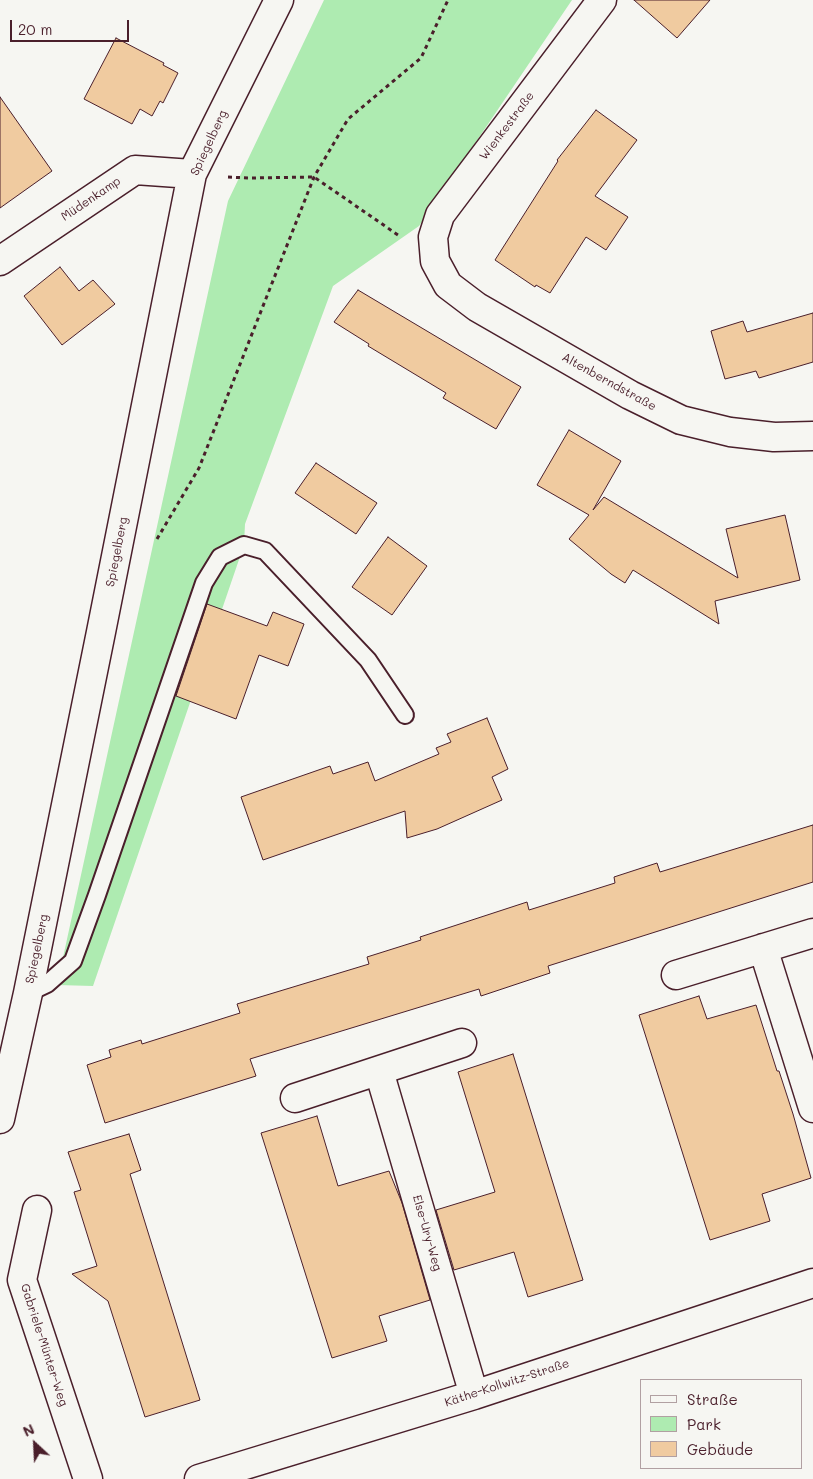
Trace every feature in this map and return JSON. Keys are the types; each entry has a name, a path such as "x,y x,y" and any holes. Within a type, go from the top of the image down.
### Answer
{"street":[{"name":"Spiegelberg","path":"0,1119 28,992 192,174 279,0"},
{"name":"Wienkestraße","path":"435,261 434,237 440,215 602,0"},
{"name":"Müdenkamp","path":"0,261 134,170 192,174"},
{"name":"Altenberndstraße","path":"435,261 448,285 477,307 630,396 681,420 730,432 774,437 813,436"},
{"path":"676,975 813,933"},
{"path":"763,948 813,1108"},
{"path":"295,1098 462,1043"},
{"name":"Else-Ury-Weg","path":"380,1071 474,1394"},
{"name":"Gabriele-Münter-Weg","path":"37,1210 22,1280 88,1479"},
{"name":"Käthe-Kollwitz-Straße","path":"199,1479 474,1394 813,1283"}],"lane":[{"path":"28,992 47,984 73,961 98,895 204,583 220,557 244,545 265,551 368,660 405,715"}],"path":[{"path":"155,542 200,468 314,177 348,119 421,58 448,0"},
{"path":"248,178 314,177 435,261"}],"green space":[{"path":"324,0 572,0 419,226 333,286 245,524 244,545 93,986 57,985 228,201"}],"building":[{"path":"634,0 710,0 677,38"},
{"path":"116,38 164,63 163,65 178,73 163,103 160,101 152,116 140,109 132,124 84,99"},
{"path":"0,97 52,171 0,208"},
{"path":"596,110 637,140 595,196 628,217 606,250 586,237 550,293 536,285 535,287 495,260 557,160"},
{"path":"60,267 79,291 93,280 115,304 62,345 24,296"},
{"path":"358,290 521,387 496,429 443,398 446,393 368,346 369,344 334,322"},
{"path":"813,313 813,362 759,378 756,371 725,379 711,331 743,321 747,332"},
{"path":"569,430 621,461 593,510 604,497 738,578 726,529 785,515 800,580 715,601 719,624 633,570 625,583 611,574 569,539 589,515 537,485"},
{"path":"316,463 377,503 356,534 295,493"},
{"path":"388,537 427,566 392,615 352,587"},
{"path":"207,604 267,626 273,612 304,624 288,666 259,655 236,719 176,696"},
{"path":"487,718 508,769 492,777 502,800 437,829 407,838 405,811 263,860 241,797 330,766 333,774 368,762 375,781 439,754 436,748 451,742 447,734"},
{"path":"813,825 813,882 548,966 550,973 481,996 479,989 250,1059 256,1076 105,1123 87,1065 111,1057 109,1050 141,1040 142,1044 240,1013 237,1004 369,964 367,957 421,940 420,937 527,902 529,910 615,883 614,877 657,863 660,872"},
{"path":"699,996 707,1019 756,1005 793,1114 811,1178 762,1194 770,1221 710,1240 639,1015"},
{"path":"513,1054 583,1280 528,1297 514,1252 454,1270 436,1210 495,1192 458,1072"},
{"path":"317,1116 338,1186 389,1171 402,1203 430,1300 379,1316 387,1341 332,1358 261,1133"},
{"path":"129,1134 141,1170 130,1174 200,1400 145,1417 108,1301 72,1274 97,1266 74,1192 81,1190 68,1152"}]}
